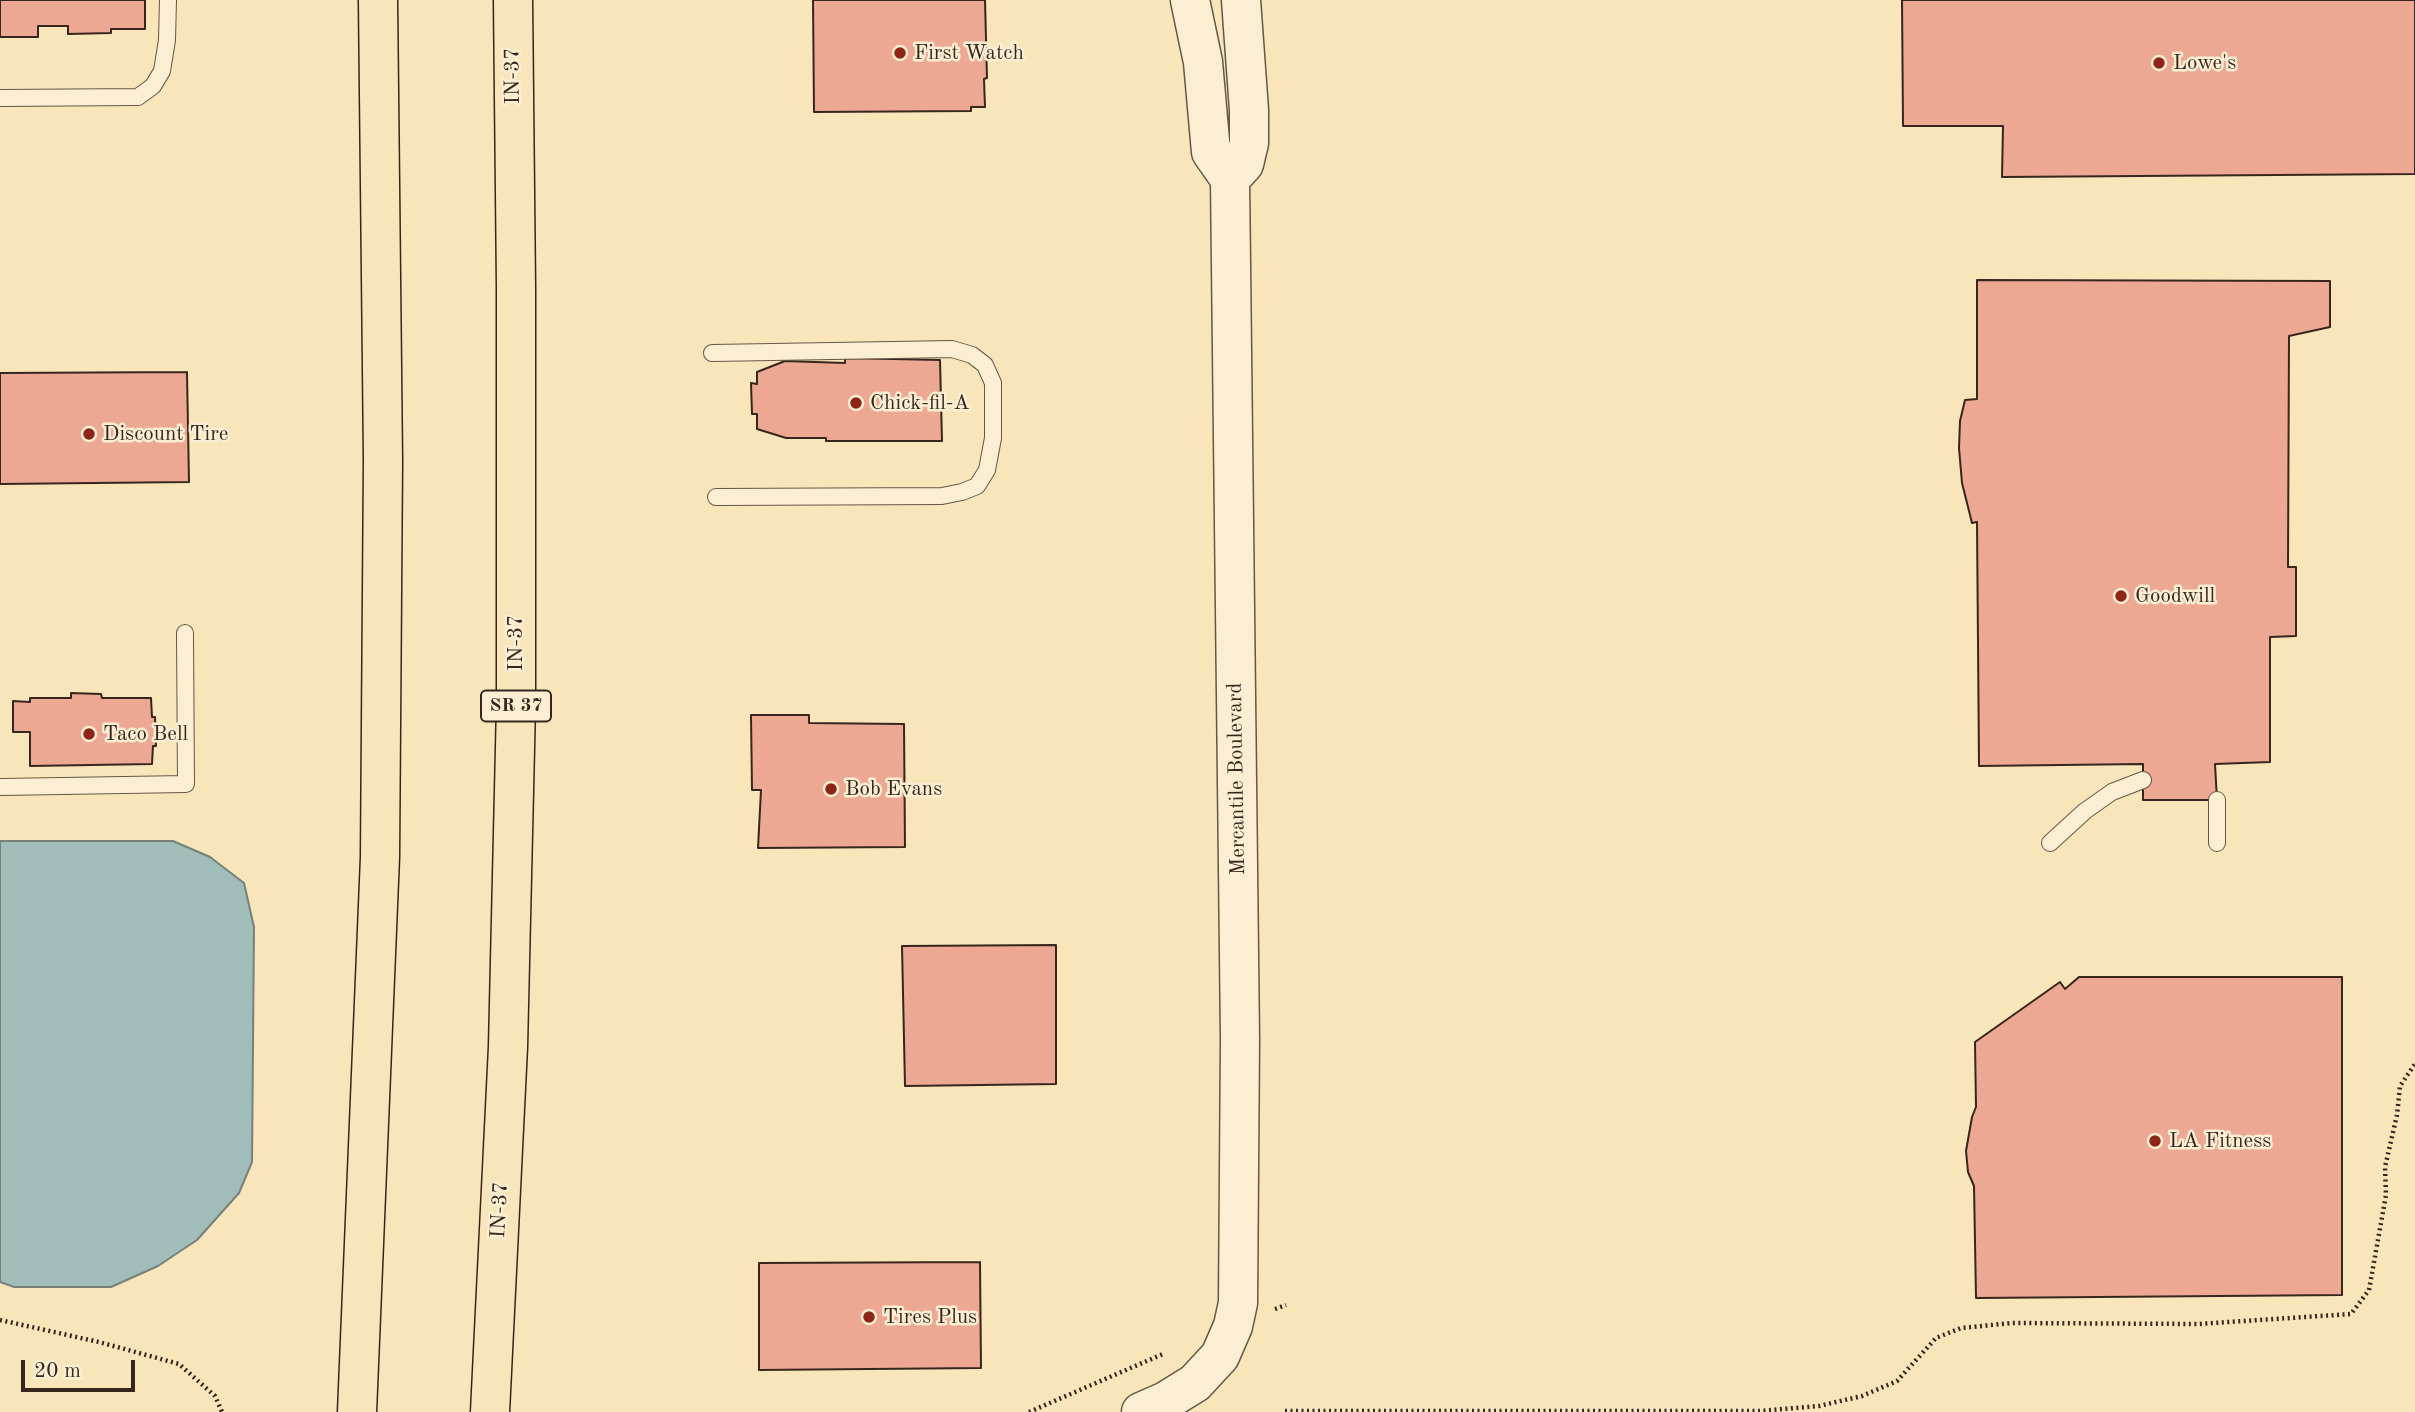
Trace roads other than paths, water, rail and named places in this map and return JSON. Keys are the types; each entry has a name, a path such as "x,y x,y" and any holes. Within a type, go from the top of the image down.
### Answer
{"highway":[{"path":"357,1412 380,857 383,460 378,0"},
{"name":"IN-37","path":"490,1412 508,1047 516,705 513,0"}],"street":[{"path":"1190,0 1203,62 1211,152 1230,179 1244,164 1249,143 1241,0"},
{"name":"Mercantile Boulevard","path":"1141,1412 1166,1401 1195,1383 1220,1356 1233,1326 1238,1303 1240,1039 1230,179"}],"lane":[{"path":"0,98 138,97 153,86 162,71 167,40 168,0"},
{"path":"712,353 952,349 972,355 985,365 993,383 993,438 987,470 976,486 962,492 942,496 716,497"},
{"path":"0,787 186,784 185,633"},
{"path":"2050,843 2085,811 2112,792 2143,780"},
{"path":"2217,800 2217,843"}],"water":[{"path":"0,841 173,841 210,857 244,883 254,927 252,1162 239,1193 197,1240 158,1266 111,1287 14,1287 0,1282"}],"place":[{"name":"First Watch","path":"900,53"},
{"name":"Lowe's","path":"2159,63"},
{"name":"Chick-fil-A","path":"856,403"},
{"name":"Discount Tire","path":"89,434"},
{"name":"Goodwill","path":"2121,596"},
{"name":"Taco Bell","path":"89,734"},
{"name":"Bob Evans","path":"831,789"},
{"name":"LA Fitness","path":"2155,1141"},
{"name":"Tires Plus","path":"869,1317"}]}
